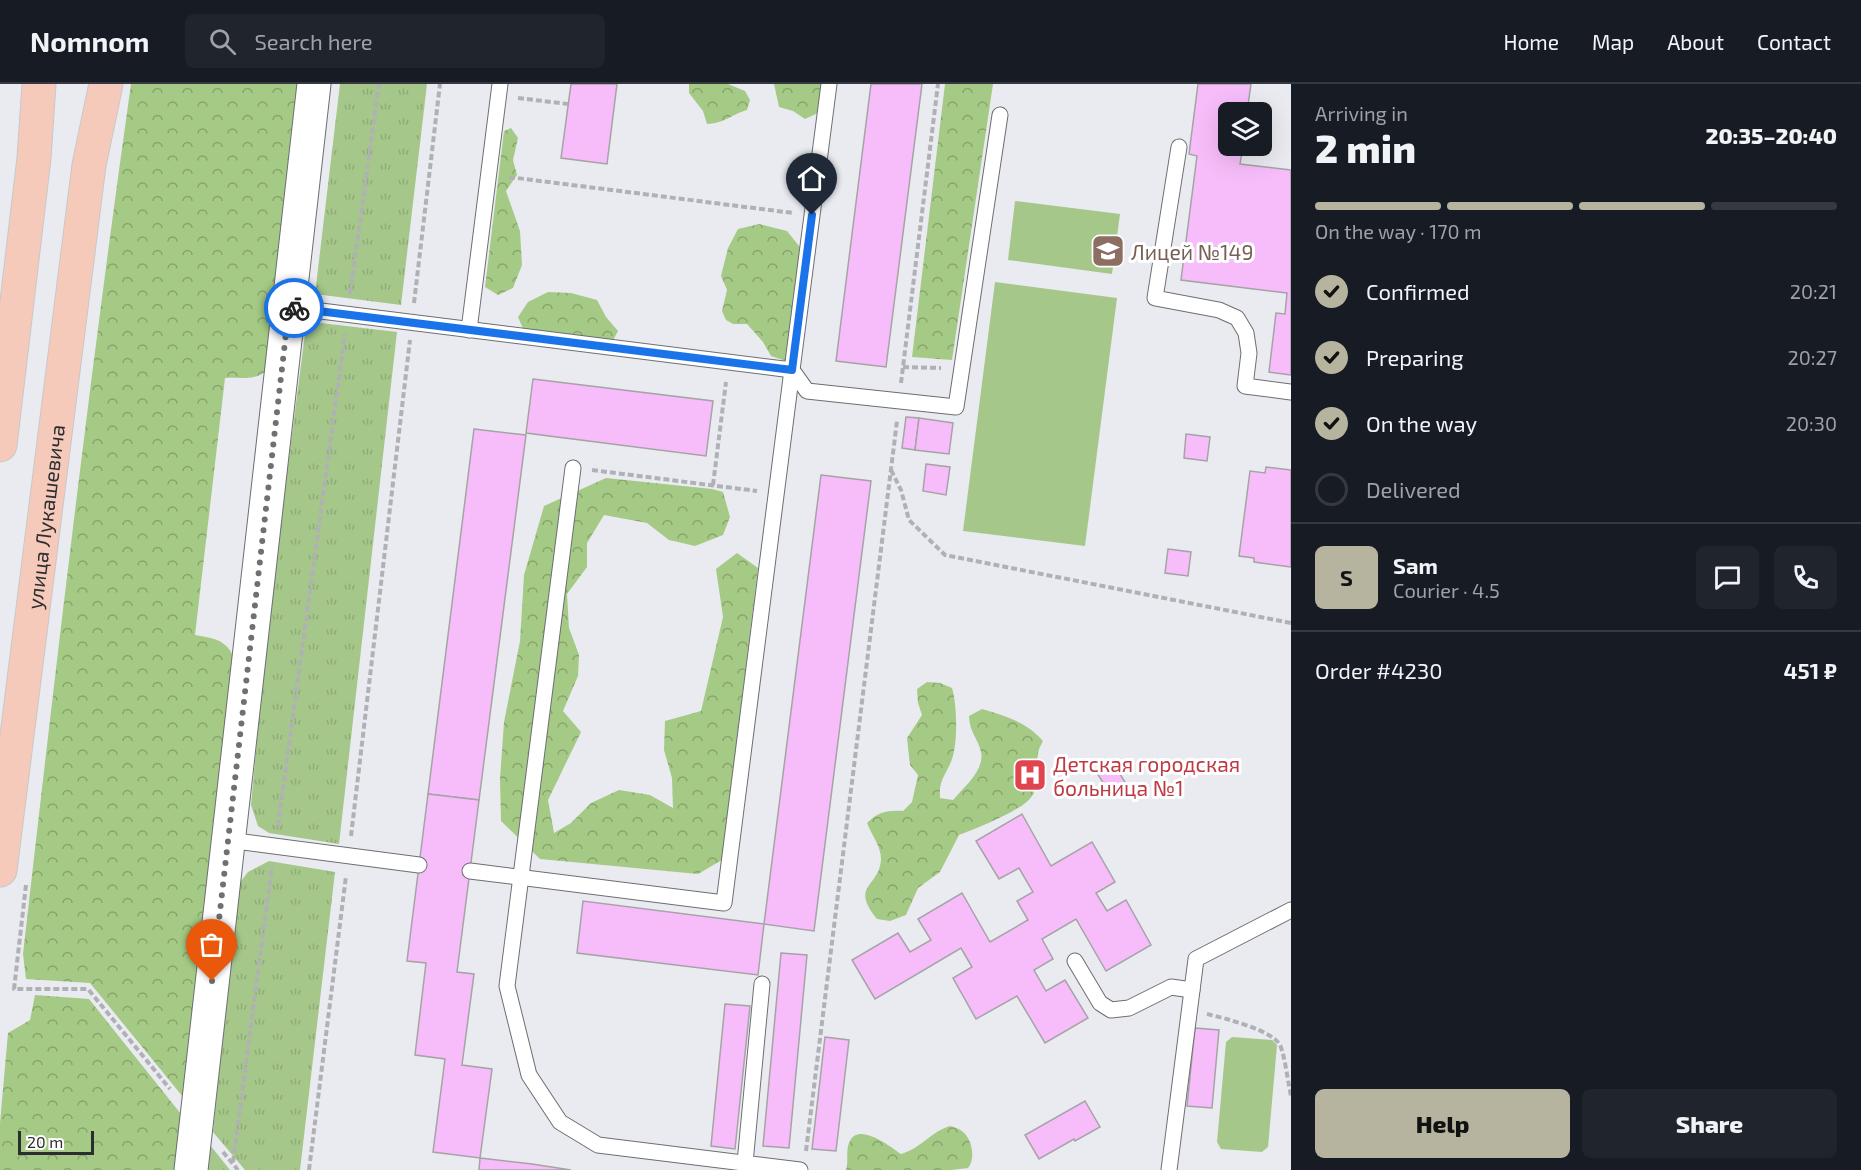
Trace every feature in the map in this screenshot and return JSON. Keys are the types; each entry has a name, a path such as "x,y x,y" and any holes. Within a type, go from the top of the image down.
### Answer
{"main road":[{"path":"0,445 34,158 39,84"},
{"path":"34,158 47,84"},
{"name":"улица Лукашевича","path":"0,870 89,165 95,84"},
{"name":"улица Лукашевича","path":"89,165 106,84"}],"street":[{"path":"191,1170 314,84"}],"lane":[{"path":"469,330 500,84"},
{"path":"470,871 724,903 829,84"},
{"path":"289,307 792,370 807,391 956,407 1000,115"},
{"path":"1179,147 1155,298 1219,310 1237,318 1246,333 1249,352 1245,386 1291,392"},
{"path":"573,468 507,986 529,1075 560,1122 597,1145 745,1163 802,1164"},
{"path":"228,840 419,865"},
{"path":"1169,1170 1196,959 1291,910"},
{"path":"1075,961 1100,1004 1111,1010 1129,1008 1171,987 1192,990"},
{"path":"745,1163 762,984"}],"path":[{"path":"232,1164 379,84"},
{"path":"309,1170 440,84"},
{"path":"802,1164 938,84"},
{"path":"517,98 568,104"},
{"path":"489,174 812,215"},
{"path":"903,367 961,369"},
{"path":"712,485 726,375"},
{"path":"891,470 901,490 909,520 945,555 1291,623"},
{"path":"14,989 88,989 238,1170"},
{"path":"1189,1009 1229,1019 1273,1037 1280,1045 1291,1096"}],"green space":[{"path":"131,84 297,84 299,91 267,370 258,376 248,378 225,378 195,635 212,638 222,643 233,656 183,1097 90,983 26,979 23,954 74,519"},
{"path":"340,84 427,84 401,305 315,294"},
{"path":"689,84 728,84 745,91 750,100 747,110 719,122 707,124 703,111 689,93"},
{"path":"774,84 824,84 820,112 805,119 793,111 779,107"},
{"path":"945,84 993,84 952,360 912,357"},
{"path":"511,128 518,138 513,160 517,175 506,191 520,231 522,265 513,288 498,295 485,287 504,131"},
{"path":"1015,201 1120,214 1112,274 1008,260"},
{"path":"759,224 787,231 803,251 786,361 771,356 763,342 747,324 733,324 726,320 722,311 727,290 721,276 728,248 738,229"},
{"path":"995,282 1117,298 1085,546 963,531"},
{"path":"548,292 571,293 597,300 606,317 618,331 612,342 524,331 518,317 528,302"},
{"path":"321,323 397,332 339,844 269,833 258,826 251,805 268,620 306,326"},
{"path":"606,478 723,492 730,517 723,535 695,546 669,540 647,523 604,515 587,543 587,567 567,594 569,628 579,655 578,676 563,711 581,732 548,800 554,833 571,823 591,803 619,790 650,795 673,808 672,778 664,750 665,721 701,711 723,617 716,569 737,553 758,568 722,860 698,874 540,859 501,821 500,779 504,722 520,641 524,575 544,506"},
{"path":"927,682 940,683 952,688 955,703 954,752 942,781 940,798 953,800 977,772 981,752 969,716 982,709 1023,724 1043,741 1038,752 1036,786 1032,796 1019,807 959,835 940,872 918,888 906,915 890,921 877,919 869,908 866,892 879,868 881,854 867,823 883,812 903,811 912,802 918,775 910,765 907,738 922,715 917,689"},
{"path":"269,861 335,872 300,1170 245,1170 213,1132 238,885 248,872"},
{"path":"35,995 89,999 181,1114 174,1170 0,1170 0,1123 8,1033 30,1020"},
{"path":"1232,1037 1272,1040 1277,1045 1268,1147 1262,1152 1221,1149 1217,1142 1226,1042"},
{"path":"950,1126 962,1131 969,1139 972,1160 968,1168 846,1170 847,1151 854,1136 860,1134 875,1138 901,1154"},
{"path":"210,1145 230,1170 208,1170"}],"building":[{"path":"571,84 617,84 607,164 561,158"},
{"path":"871,84 922,84 886,367 836,361"},
{"path":"1198,84 1251,84 1248,102 1218,102 1218,156 1241,156 1240,164 1291,170 1291,375 1269,372 1276,313 1285,314 1287,293 1181,280 1197,156 1189,154"},
{"path":"533,379 713,401 706,456 526,433"},
{"path":"906,417 919,418 915,450 902,448"},
{"path":"919,418 953,423 949,454 915,450"},
{"path":"474,429 526,435 479,800 428,794"},
{"path":"1186,434 1210,437 1207,461 1184,458"},
{"path":"926,464 950,467 946,495 923,491"},
{"path":"1266,467 1291,470 1291,567 1254,562 1254,558 1239,556 1250,471 1265,473"},
{"path":"821,475 871,481 814,931 764,924"},
{"path":"1168,549 1191,552 1188,576 1165,573"},
{"path":"1113,763 1125,782 1109,792 1097,773"},
{"path":"428,794 479,800 457,972 474,974 462,1065 492,1069 480,1158 433,1152 445,1059 415,1055 426,963 407,961"},
{"path":"1022,814 1051,866 1092,842 1115,882 1096,893 1107,911 1126,900 1151,945 1106,971 1076,919 1042,939 1053,959 1034,970 1046,991 1065,980 1088,1018 1045,1043 1017,996 976,1019 953,978 972,967 961,948 875,999 852,960 898,933 910,952 931,940 918,919 962,893 990,942 1028,920 1017,901 1033,892 1019,868 999,879 976,841"},
{"path":"583,901 764,924 758,975 577,953"},
{"path":"781,953 807,955 789,1148 763,1146"},
{"path":"725,1004 750,1006 735,1149 711,1146"},
{"path":"1195,1028 1219,1030 1212,1108 1187,1106"},
{"path":"825,1037 849,1040 836,1151 812,1149"},
{"path":"1085,1101 1100,1127 1039,1159 1025,1135"},
{"path":"480,1158 532,1164 571,1170 479,1170"}],"way so far":[{"path":"212,981 289,307 294,308"}],"place":[{"name":"Лицей №149","path":"1108,251"},
{"name":"Детская городская больница №1","path":"1030,775"}],"route":[{"path":"294,308 792,370 812,215"}]}
